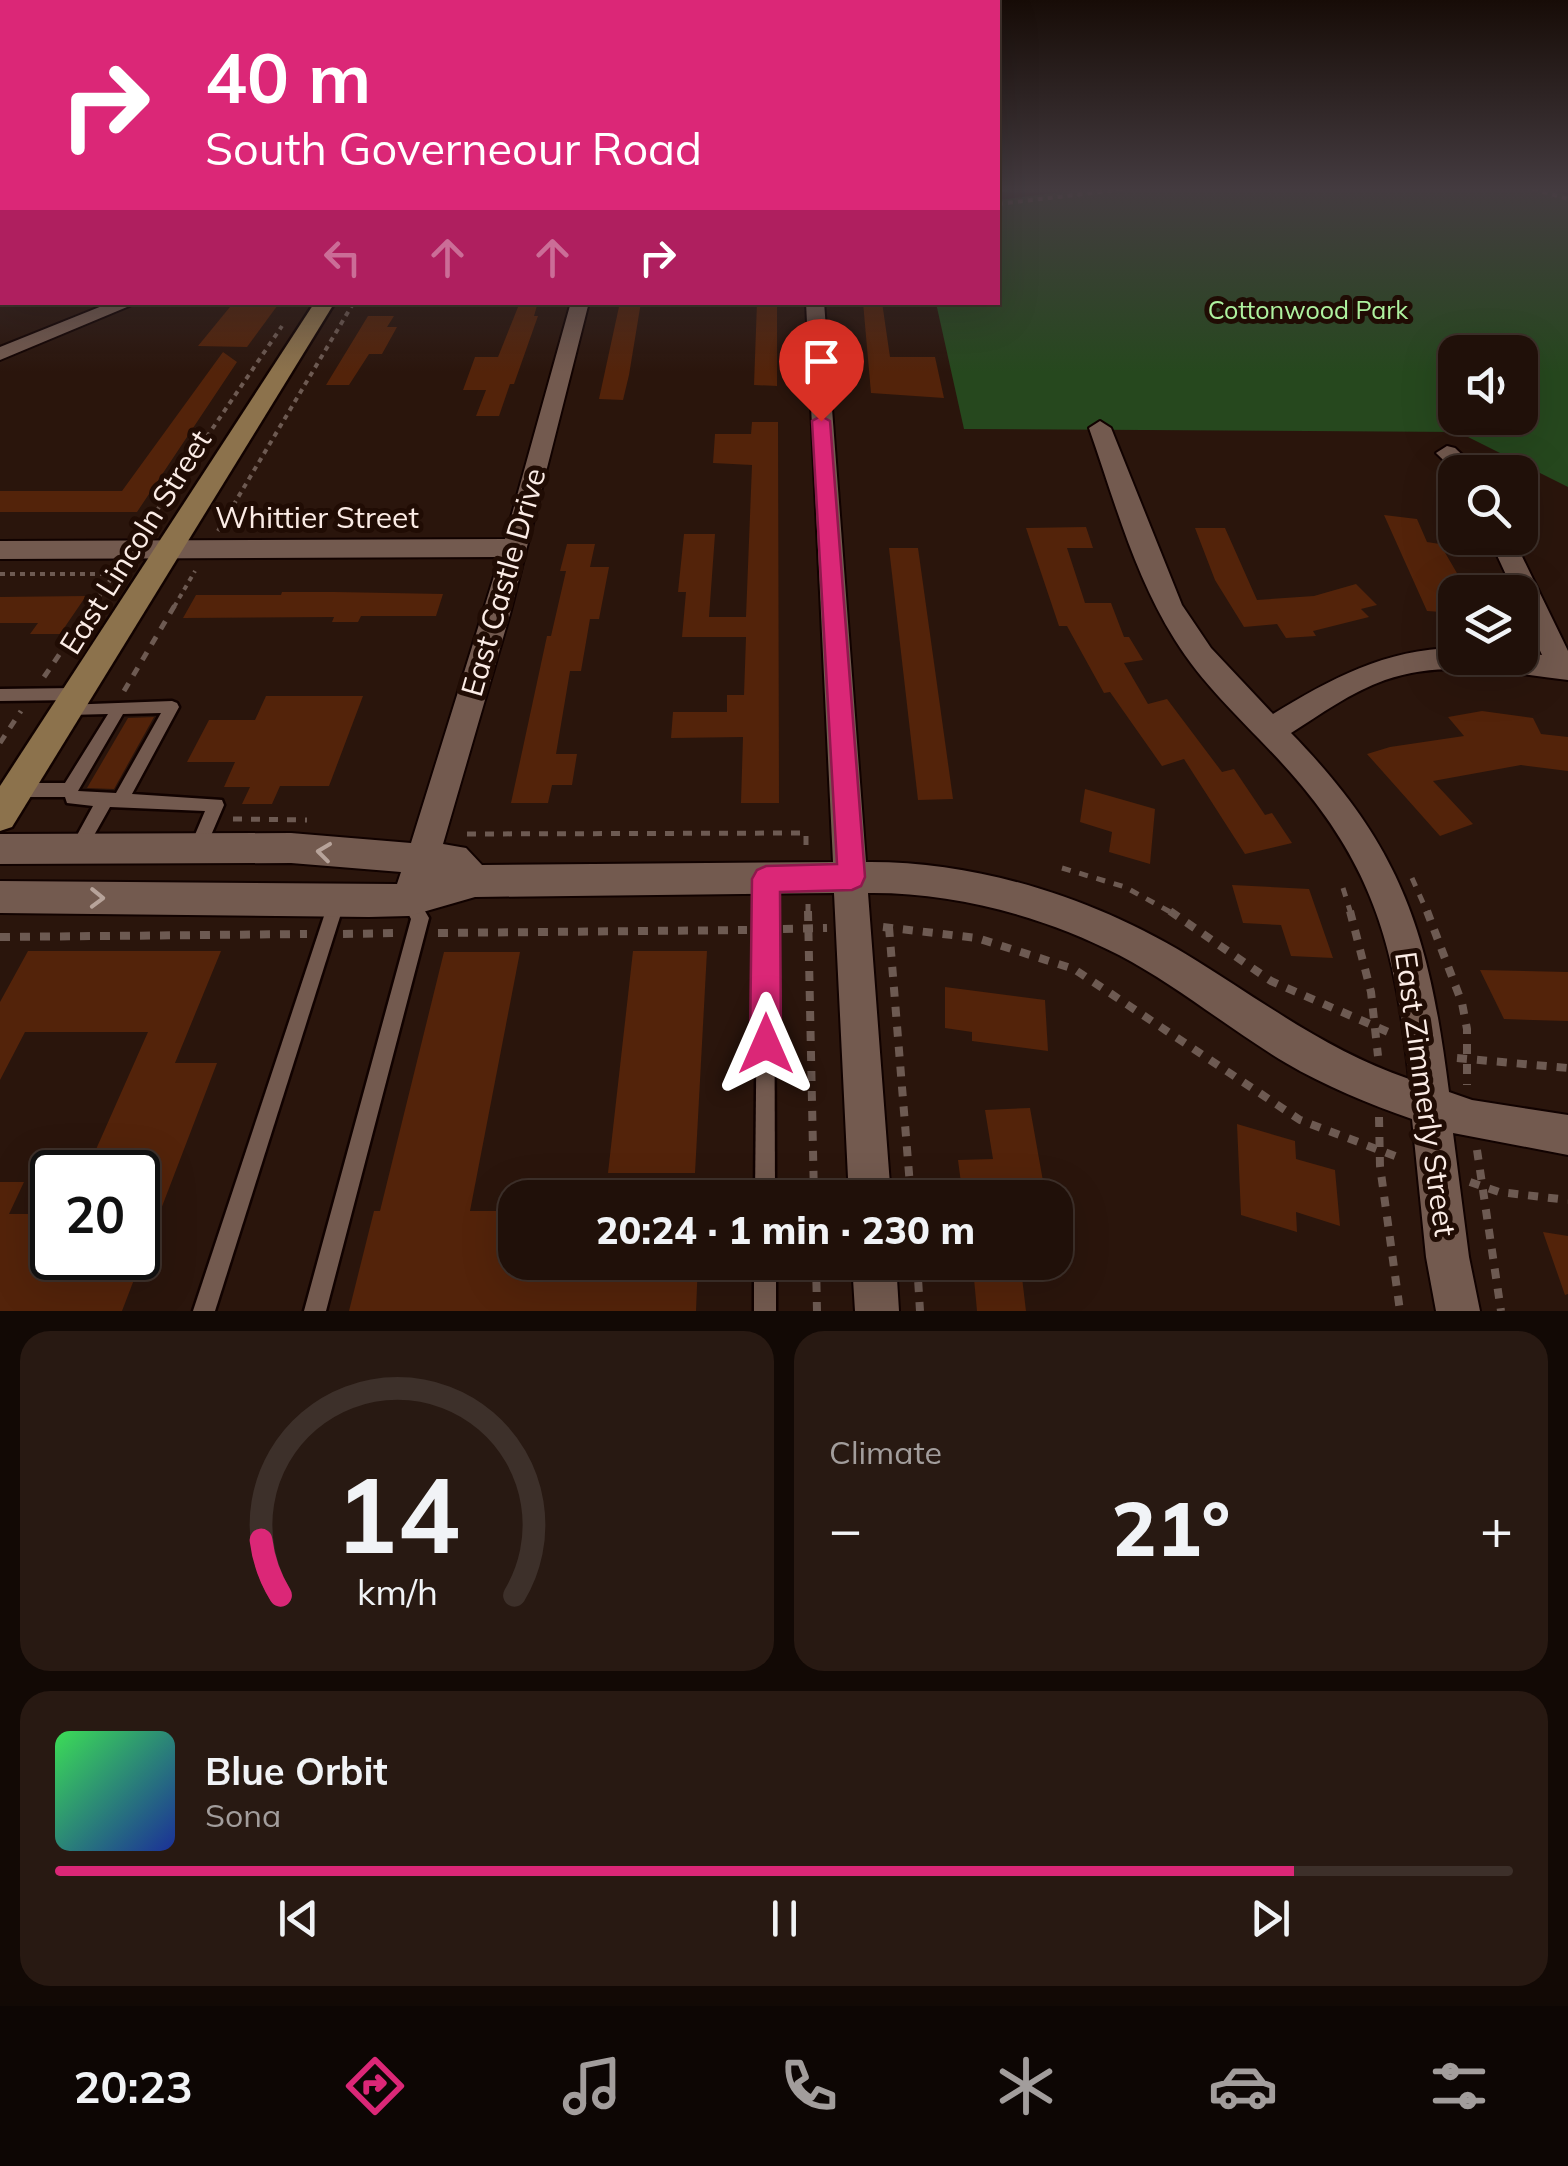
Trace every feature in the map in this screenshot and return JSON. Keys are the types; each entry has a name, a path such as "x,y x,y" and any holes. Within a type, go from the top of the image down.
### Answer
{"street":[{"path":"0,354 122,305"},
{"name":"East Lincoln Street","path":"0,816 323,305"},
{"name":"East Castle Drive","path":"408,900 515,548 579,305"},
{"path":"814,305 869,1180"},
{"name":"East Zimmerly Street","path":"1100,428 1178,623 1200,655 1326,791 1360,837 1401,925 1424,1046 1437,1171 1458,1311"},
{"name":"Whittier Street","path":"0,550 515,548"},
{"path":"1509,555 1566,669"},
{"path":"1270,730 1339,690 1408,662 1482,659 1566,669"},
{"path":"0,849 291,848 454,859 475,882"},
{"path":"0,896 408,900 475,882 852,877 970,887 1015,896 1088,922 1182,972 1325,1064 1472,1120 1568,1135"},
{"path":"875,1280 877,1311"}],"lane":[{"path":"0,695 32,694 116,708 172,707 77,848"},
{"path":"16,790 69,790 91,768 109,737 116,708"},
{"path":"69,790 73,798 216,805 197,849"},
{"path":"765,1180 766,879"},
{"path":"204,1311 338,900"},
{"path":"315,1311 420,918 408,900"},
{"path":"765,1280 765,1311"}],"path":[{"path":"116,708 352,305"},
{"path":"0,743 287,319"},
{"path":"0,574 193,574"},
{"path":"1062,868 1125,886 1182,918 1271,981 1424,1046 1463,1061 1568,1068"},
{"path":"890,926 910,1180"},
{"path":"0,937 890,926 977,938 1074,969 1300,1120 1498,1192 1568,1200"},
{"path":"816,1280 817,1311"},
{"path":"917,1280 920,1311"}],"green space":[{"name":"Cottonwood Park","path":"1000,250 1568,250 1568,487 1538,472 1538,455 1504,455 1464,435 1538,435 1538,335 1438,335 1438,432 964,429 936,305 1000,305"}],"building":[{"path":"232,305 278,305 247,347 198,346"},
{"path":"519,305 537,305 534,316 538,316 499,416 476,416 486,390 463,390 475,357 498,357"},
{"path":"619,305 641,305 623,400 599,399"},
{"path":"757,305 777,305 777,386 754,385"},
{"path":"863,305 882,305 890,357 935,357 944,398 871,393"},
{"path":"368,316 394,316 387,327 397,327 382,354 369,354 349,385 326,385"},
{"path":"223,352 237,362 137,512 0,512 0,491 122,491"},
{"path":"752,422 778,422 779,803 741,803 743,737 671,738 673,712 727,712 727,695 744,695 746,637 682,637 686,592 678,592 684,534 715,534 709,617 746,617 752,465 713,463 715,434 751,434"},
{"path":"1384,515 1417,519 1427,542 1438,544 1438,555 1446,555 1458,575 1438,575 1438,612 1427,611"},
{"path":"1086,527 1093,548 1067,548 1085,603 1111,603 1124,637 1129,637 1143,660 1124,663 1148,704 1167,699 1222,772 1234,769 1265,815 1272,813 1292,843 1245,854 1184,759 1162,766 1110,692 1104,693 1067,626 1059,626 1026,528"},
{"path":"1195,528 1225,528 1257,600 1314,596 1356,584 1377,605 1361,609 1369,617 1313,631 1316,636 1286,638 1277,624 1244,627 1215,580"},
{"path":"567,544 595,544 590,567 609,567 599,619 590,619 581,671 570,671 556,754 577,754 572,785 552,785 548,803 511,803 547,636 551,636 566,571 560,571"},
{"path":"889,548 918,548 953,799 918,800"},
{"path":"443,594 436,616 361,616 358,622 332,622 334,617 183,618 196,595"},
{"path":"86,596 60,634 30,634 38,623 0,623 0,597"},
{"path":"266,696 363,696 329,786 280,786 272,804 242,804 250,787 224,787 235,762 187,762 209,720 255,720"},
{"path":"1482,711 1533,718 1541,734 1568,737 1568,771 1521,765 1433,781 1473,824 1440,836 1367,754 1464,736 1448,717"},
{"path":"154,717 114,789 87,788 128,718"},
{"path":"1085,789 1155,809 1150,864 1109,852 1112,832 1080,822"},
{"path":"1232,885 1309,889 1333,958 1291,956 1281,925 1243,923"},
{"path":"28,951 221,951 175,1063 217,1063 160,1212 160,1150 96,1150 148,1032 25,1032 0,1080 0,1002"},
{"path":"633,951 707,951 695,1173 608,1173"},
{"path":"444,952 520,952 470,1211 498,1211 498,1280 697,1280 696,1311 349,1311 374,1211 380,1211"},
{"path":"1480,970 1568,972 1568,1021 1504,1019"},
{"path":"945,987 1045,1000 1048,1051 972,1041 972,1032 945,1028"},
{"path":"1030,1108 1043,1180 961,1180 958,1160 993,1159 985,1110"},
{"path":"1237,1124 1295,1141 1296,1159 1335,1170 1340,1226 1296,1212 1297,1232 1241,1215"},
{"path":"0,1182 24,1182 9,1214 30,1214 30,1280 134,1280 122,1311 0,1311"},
{"path":"1543,1232 1568,1236 1568,1294 1565,1295"},
{"path":"974,1280 1022,1280 1026,1311 977,1311"}],"route":[{"path":"766,1044 766,879 852,877 821,421"}]}
